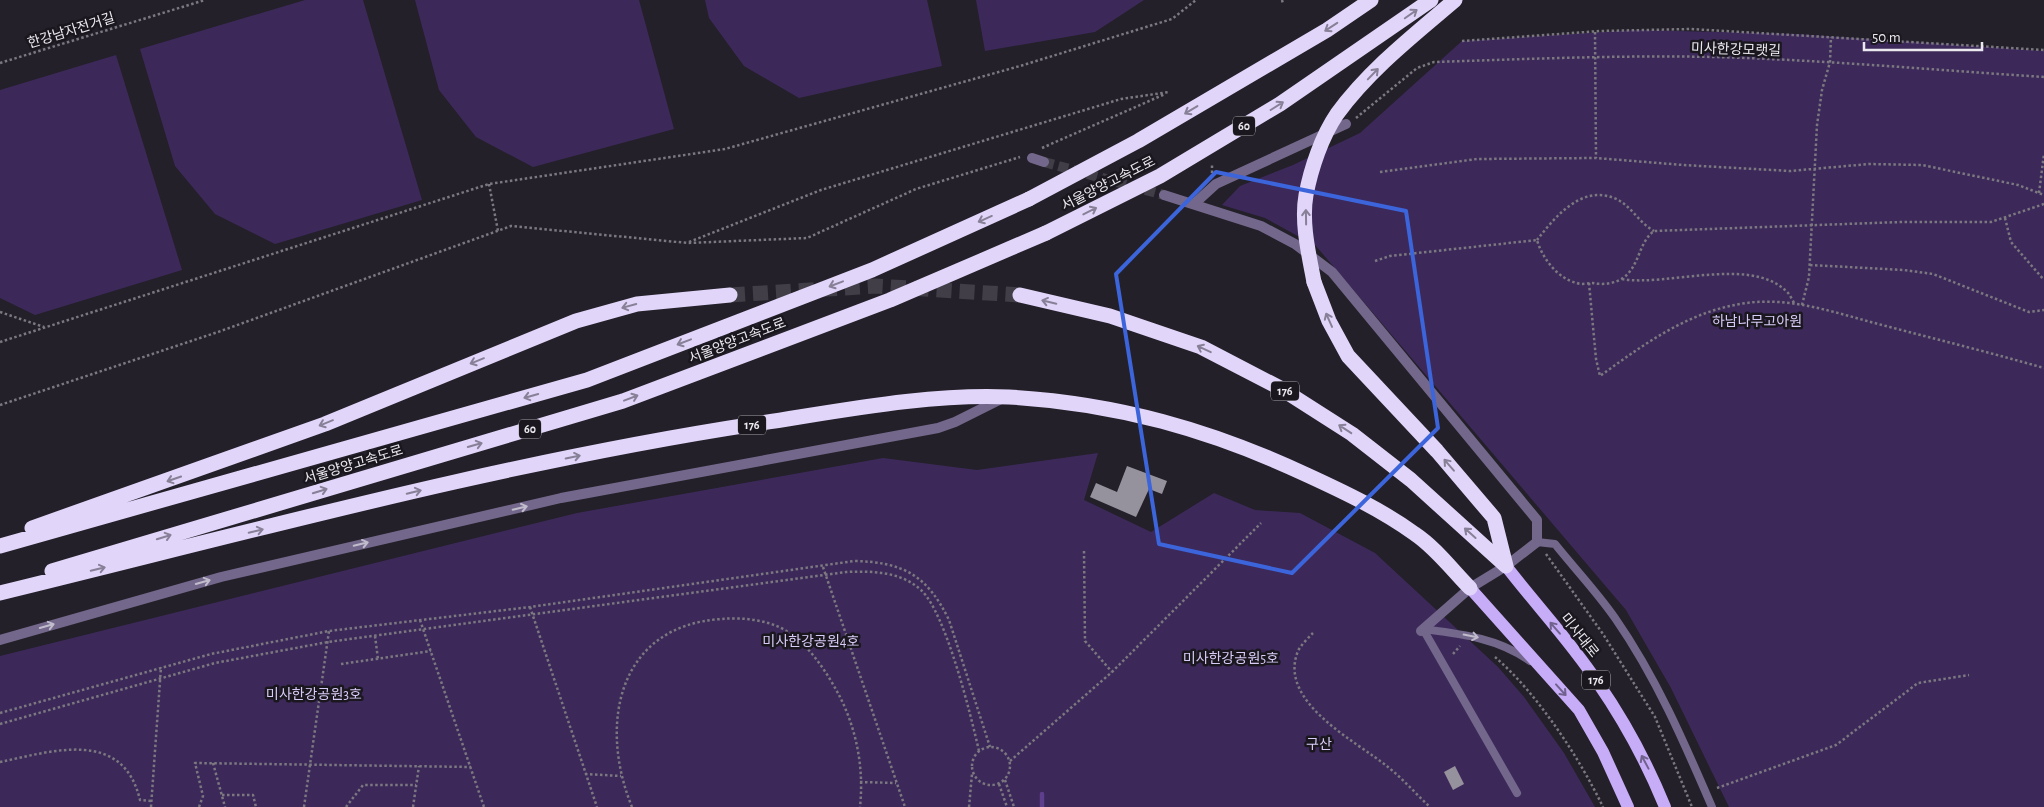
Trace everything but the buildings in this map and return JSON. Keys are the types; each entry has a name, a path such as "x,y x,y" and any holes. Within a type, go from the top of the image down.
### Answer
{"highway":[{"name":"서울양양고속도로","path":"0,546 587,380 872,270 1029,199 1138,141 1327,30 1371,0"},
{"name":"서울양양고속도로","path":"0,587 623,401 890,300 1046,233 1160,176 1280,104 1431,0"},
{"path":"1455,0 1396,51 1337,114 1320,148 1306,196 1307,239 1314,282 1329,321 1348,356 1438,451 1494,518 1506,566"},
{"path":"0,539 325,424 576,321 636,304 730,295"},
{"name":"176","path":"1020,295 1110,316 1201,347 1280,388 1352,434 1411,480 1506,566"},
{"name":"176","path":"0,593 483,476 668,438 857,409 937,400 1006,397 1082,404 1153,417 1259,452 1341,490 1418,535 1470,588"}],"main road":[{"name":"미사대로","path":"1506,566 1597,681 1630,734 1650,772 1665,807"},
{"name":"176","path":"1470,588 1578,710 1603,752 1628,807"}],"street":[{"path":"1194,204 1216,184 1346,124"},
{"path":"1028,157 1044,162"},
{"path":"1164,195 1261,226 1295,244 1332,272 1537,520 1537,542 1506,566 1470,588 1422,630"},
{"path":"0,640 231,575 560,498 938,428 955,422 1006,397"}],"lane":[{"path":"1537,542 1555,544 1614,617 1648,671 1676,723 1712,807"},
{"path":"1422,630 1486,640 1512,650 1540,668"},
{"path":"1422,630 1517,793"}],"path":[{"name":"한강남자전거길","path":"0,63 206,0"},
{"path":"0,342 489,184 725,148 1020,66 1163,22 1172,19 1196,0"},
{"path":"1282,0 1283,4"},
{"path":"1462,41 1596,31 1691,29 2044,50"},
{"path":"1596,31 1596,158"},
{"path":"1802,305 1810,277 1810,225 1821,99 1830,62 1831,36"},
{"name":"미사한강모랫길","path":"1346,124 1364,114 1417,68 1428,63 1596,57 1714,57 1830,62 2044,77"},
{"path":"0,405 218,332 511,226 688,243 807,238 916,189 1028,157 1169,92 1120,99 821,190 688,243"},
{"path":"2039,193 2044,154"},
{"path":"1380,172 1477,159 1596,158 1790,171 1869,164 1922,165 2018,185 2044,195"},
{"path":"489,184 498,231"},
{"path":"1375,261 1390,256 1537,240 1564,209 1578,199 1597,196 1614,198 1654,230"},
{"path":"1622,279 1636,262 1646,236 1654,230 1991,222 2044,204"},
{"path":"2005,218 2011,242 2044,280"},
{"path":"1537,240 1540,250 1560,276 1578,284 1604,285 1622,279 1637,281 1691,275 1742,276 1768,280 1786,291 1795,304"},
{"path":"1810,265 1904,270 1934,274 2029,312 2044,310"},
{"path":"1589,283 1596,359 1600,376 1638,348 1675,326 1708,312 1740,304 1769,301 1802,305 2044,368"},
{"path":"0,312 44,327"},
{"path":"1010,761 1112,672 1261,523"},
{"path":"1537,542 1603,634 1655,718 1692,807"},
{"path":"1084,551 1085,641 1112,672"},
{"path":"0,713 211,654 329,631 530,607 823,567 854,561 895,565 915,575 930,588 949,620 990,747"},
{"path":"823,567 905,807"},
{"path":"0,724 214,664 328,642 846,572 880,572 894,574 921,590 936,613 969,710 979,751"},
{"path":"530,607 597,807"},
{"path":"632,807 621,776 618,755 618,711 620,694 633,667 656,642 672,631 695,623 732,618 755,620 788,631 818,662 848,712 861,763 860,807"},
{"path":"420,620 484,807"},
{"path":"304,807 329,631"},
{"path":"1313,633 1298,650 1294,669 1297,684 1304,696 1327,722 1389,768 1430,807"},
{"path":"375,636 378,659"},
{"path":"1452,654 1464,644"},
{"path":"341,664 431,651"},
{"path":"1492,654 1512,672 1552,722 1603,807"},
{"path":"151,807 161,667"},
{"path":"1706,792 1836,745 1918,683 1969,676"},
{"path":"968,807 972,761 979,751 990,747 1002,751 1010,761 1010,768 1005,780 999,784 986,785 980,783 972,773"},
{"path":"0,762 62,750 103,752 114,757 124,765 137,787 140,800 152,801"},
{"path":"199,807 203,796 195,763 471,767"},
{"path":"214,763 225,807"},
{"path":"413,807 419,766"},
{"path":"585,774 621,776"},
{"path":"1005,780 1014,807"},
{"path":"860,782 896,783"},
{"path":"999,784 1007,807"},
{"path":"346,807 364,785 416,786"},
{"path":"222,795 253,795 256,807"}],"highlighted area":[{"path":"1216,172 1406,211 1438,428 1292,573 1159,544 1116,274"}],"green space":[{"path":"305,0 363,0 422,200 275,244 215,214 175,166 140,49"},
{"path":"415,0 639,0 674,129 533,167 476,137 439,90"},
{"path":"705,0 927,0 942,66 799,98 744,66 709,18"},
{"path":"976,0 1144,0 1095,32 985,51"},
{"name":"하남나무고아원","path":"1635,30 1796,34 2044,51 2044,807 1729,807 1671,688 1626,610 1316,246 1265,218 1222,205 1240,186 1293,165 1360,133 1462,41"},
{"path":"116,55 182,270 35,315 0,298 0,90"},
{"path":"1098,453 1084,500 1151,532 1214,493 1255,510 1300,513 1375,553 1498,667 1524,697 1564,753 1595,807 0,807 0,656 577,513 883,458 977,470"}],"waterway":[{"path":"1042,794 1042,807"}],"tunnel":[{"path":"1044,162 1164,195"},
{"path":"730,295 876,286 1020,295"}],"park label":[{"name":"미사한강공원4호","path":"811,641"},
{"name":"미사한강공원5호","path":"1231,658"},
{"name":"미사한강공원3호","path":"314,694"},
{"name":"구산","path":"1319,744"}]}
